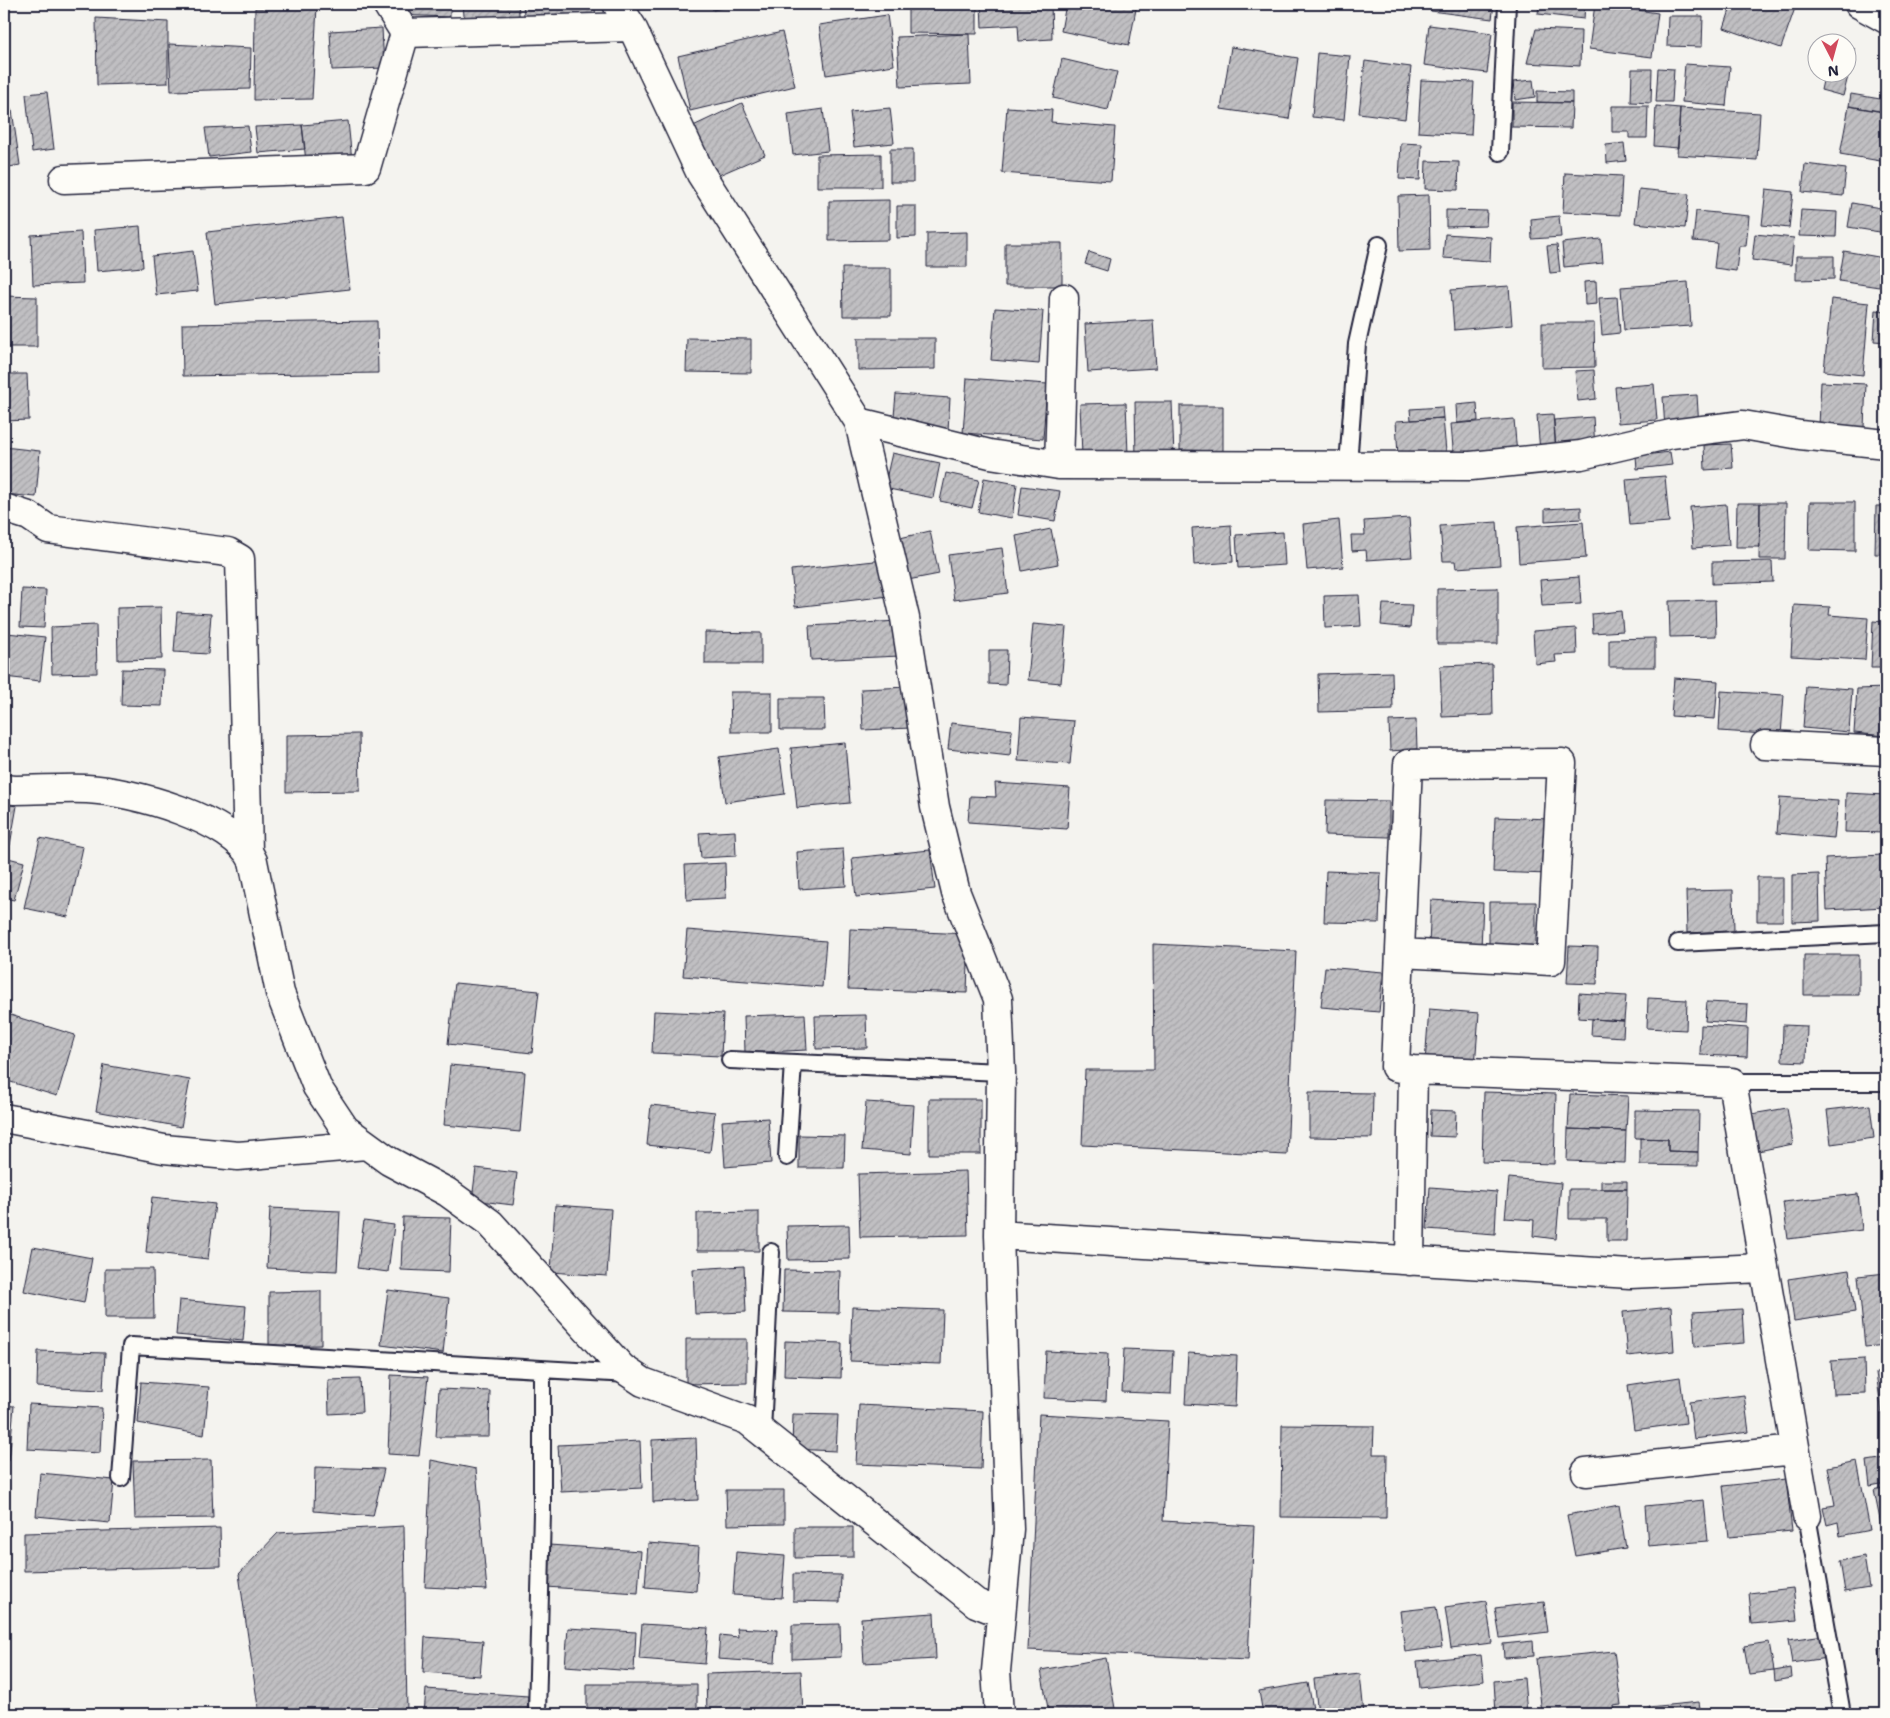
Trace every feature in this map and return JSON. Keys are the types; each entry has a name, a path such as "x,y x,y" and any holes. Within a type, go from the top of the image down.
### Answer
{"street":[{"path":"64,179 366,168 405,33 387,4"},
{"path":"617,4 632,27 701,174 859,422 905,618 940,826 956,893 998,999 1001,1072 999,1235 1009,1529 996,1672 999,1714"},
{"path":"1859,4 1886,19"},
{"path":"405,33 632,27"},
{"path":"1058,465 1064,298"},
{"path":"859,422 990,454 1058,465 1471,466 1581,455 1671,434 1744,425 1800,435 1886,444"},
{"path":"4,508 29,516 48,529 228,552 240,559 248,850 253,861 280,993 301,1051 317,1087 345,1129 389,1161 447,1192 490,1223 622,1368 643,1382 747,1420 976,1603 1001,1613"},
{"path":"1765,745 1886,751"},
{"path":"1400,953 1551,961 1562,763 1408,764 1395,1066 1413,1070 1732,1082 1762,1268 1807,1516"},
{"path":"4,789 89,789 146,798 197,817 228,834 248,850"},
{"path":"1410,1261 1413,1070"},
{"path":"4,1118 164,1149 238,1156 366,1145"},
{"path":"999,1235 1630,1274 1762,1268"},
{"path":"1586,1472 1795,1450"}],"lane":[{"path":"1500,152 1507,4"},
{"path":"1348,465 1357,344 1380,245"},
{"path":"1678,942 1886,933"},
{"path":"730,1060 1001,1072"},
{"path":"787,1157 793,1063"},
{"path":"1732,1082 1886,1082"},
{"path":"762,1431 771,1252"},
{"path":"121,1478 131,1346 631,1374"},
{"path":"537,1714 542,1512 542,1369"},
{"path":"1807,1516 1842,1714"}],"building":[{"path":"395,4 450,4 450,17 397,15"},
{"path":"463,4 518,4 520,23 465,27"},
{"path":"523,4 594,4 597,21 525,26"},
{"path":"712,4 740,4 713,10"},
{"path":"908,4 977,4 977,34 908,33"},
{"path":"981,4 1051,4 1052,39 1019,41 1018,25 982,27"},
{"path":"1066,4 1137,4 1129,45 1061,31"},
{"path":"1299,4 1351,4 1350,9"},
{"path":"1432,4 1494,4 1492,19 1431,11"},
{"path":"1539,4 1585,4 1584,19 1538,14"},
{"path":"1595,4 1658,13 1652,57 1589,49"},
{"path":"1732,4 1752,9 1754,4 1782,4 1795,8 1781,48 1724,28"},
{"path":"317,6 312,99 254,100 255,8"},
{"path":"887,15 894,65 826,75 819,25"},
{"path":"1668,16 1703,16 1702,47 1667,46"},
{"path":"96,18 168,22 168,83 97,85"},
{"path":"1429,25 1492,33 1487,73 1424,65"},
{"path":"382,28 384,68 332,70 330,31"},
{"path":"1536,29 1581,31 1580,66 1527,63"},
{"path":"782,32 795,86 690,111 678,56"},
{"path":"969,34 971,84 900,87 897,37"},
{"path":"169,44 251,48 250,89 171,91"},
{"path":"1231,47 1298,58 1289,119 1221,109"},
{"path":"1317,53 1350,56 1344,120 1312,117"},
{"path":"1062,59 1117,72 1108,110 1053,98"},
{"path":"1365,61 1411,67 1405,119 1359,113"},
{"path":"1685,64 1730,67 1726,106 1682,102"},
{"path":"1658,68 1674,69 1672,102 1656,102"},
{"path":"1632,69 1652,69 1651,103 1631,102"},
{"path":"1421,80 1474,82 1471,135 1418,132"},
{"path":"1533,80 1535,97 1515,100 1513,82"},
{"path":"1823,82 1847,82 1843,96 1821,90"},
{"path":"1537,91 1572,92 1572,103 1537,102"},
{"path":"47,92 54,149 32,152 26,94"},
{"path":"1851,94 1886,100 1883,112 1849,106"},
{"path":"1512,102 1572,103 1571,128 1512,127"},
{"path":"742,103 765,155 712,178 689,128"},
{"path":"1612,106 1648,106 1647,138 1629,138 1629,132 1612,132"},
{"path":"1656,106 1680,108 1678,148 1654,146"},
{"path":"1849,106 1886,112 1886,162 1840,154"},
{"path":"1007,107 1052,110 1051,122 1115,127 1111,181 1002,173"},
{"path":"890,108 894,143 854,147 850,112"},
{"path":"1680,108 1760,113 1757,160 1677,155"},
{"path":"823,109 828,151 793,155 788,114"},
{"path":"12,110 20,165 4,168 4,111"},
{"path":"348,121 352,161 306,162 302,125"},
{"path":"302,125 305,149 258,153 255,127"},
{"path":"248,126 251,152 209,157 205,128"},
{"path":"1401,143 1422,144 1420,180 1399,179"},
{"path":"1624,143 1626,161 1607,163 1606,145"},
{"path":"890,149 913,149 913,182 890,182"},
{"path":"881,154 881,187 817,187 817,155"},
{"path":"1426,161 1459,162 1458,190 1425,189"},
{"path":"1805,164 1846,169 1843,196 1802,192"},
{"path":"1565,173 1622,176 1620,215 1563,212"},
{"path":"1639,189 1689,194 1685,228 1635,223"},
{"path":"1766,189 1793,192 1789,228 1762,225"},
{"path":"1429,195 1430,250 1399,251 1398,196"},
{"path":"889,200 889,240 829,241 829,201"},
{"path":"1852,203 1886,209 1886,233 1848,227"},
{"path":"897,206 916,206 916,237 897,238"},
{"path":"1446,210 1487,211 1486,226 1446,227"},
{"path":"1801,210 1837,212 1836,237 1799,236"},
{"path":"1696,211 1749,216 1746,246 1739,246 1736,271 1714,268 1717,243 1693,241"},
{"path":"1559,216 1561,237 1532,239 1531,219"},
{"path":"342,217 350,289 215,304 207,232"},
{"path":"140,226 143,267 97,271 94,230"},
{"path":"81,232 83,283 33,285 31,235"},
{"path":"967,232 967,267 927,267 927,233"},
{"path":"1445,234 1491,237 1490,261 1443,258"},
{"path":"1755,234 1794,238 1791,265 1752,260"},
{"path":"1601,239 1603,263 1564,267 1562,243"},
{"path":"1005,243 1062,243 1062,286 1005,286"},
{"path":"1557,245 1560,272 1550,273 1547,246"},
{"path":"193,251 198,291 156,295 152,256"},
{"path":"1844,251 1884,258 1879,287 1839,281"},
{"path":"1089,252 1110,259 1107,271 1085,264"},
{"path":"1796,256 1834,256 1834,279 1796,280"},
{"path":"842,268 891,268 891,316 843,316"},
{"path":"1596,281 1597,304 1585,305 1584,282"},
{"path":"1688,282 1691,326 1624,330 1621,287"},
{"path":"1509,286 1512,325 1454,330 1451,290"},
{"path":"4,296 37,297 37,347 4,347"},
{"path":"1617,297 1620,333 1602,335 1599,298"},
{"path":"1831,299 1869,303 1863,375 1824,371"},
{"path":"995,308 1043,311 1039,364 991,360"},
{"path":"1876,310 1886,311 1886,342 1874,341"},
{"path":"1153,320 1156,368 1088,372 1085,324"},
{"path":"377,321 378,373 183,376 182,324"},
{"path":"1542,323 1594,323 1595,367 1542,368"},
{"path":"687,338 751,339 751,373 686,372"},
{"path":"858,338 935,338 935,369 858,370"},
{"path":"1594,370 1596,399 1578,401 1575,371"},
{"path":"4,374 27,374 29,420 4,421"},
{"path":"967,378 1047,384 1043,439 963,433"},
{"path":"1821,382 1866,384 1864,427 1819,426"},
{"path":"1654,384 1657,420 1618,423 1615,387"},
{"path":"896,394 950,398 948,430 893,427"},
{"path":"1697,395 1699,428 1665,430 1663,397"},
{"path":"1135,402 1172,402 1174,458 1136,459"},
{"path":"1126,403 1128,454 1082,456 1080,404"},
{"path":"1477,403 1478,421 1457,423 1456,405"},
{"path":"1180,406 1223,406 1223,451 1180,450"},
{"path":"1442,407 1443,418 1411,420 1410,409"},
{"path":"1553,414 1556,451 1540,452 1537,415"},
{"path":"1593,417 1595,448 1556,451 1554,420"},
{"path":"1443,418 1446,452 1398,456 1396,421"},
{"path":"1514,419 1517,455 1454,460 1451,424"},
{"path":"1731,444 1733,468 1705,470 1704,445"},
{"path":"4,447 40,451 36,497 4,494"},
{"path":"1670,452 1672,465 1637,469 1636,456"},
{"path":"892,453 940,463 933,498 884,488"},
{"path":"946,473 979,480 972,508 940,501"},
{"path":"1665,476 1669,522 1630,525 1626,479"},
{"path":"984,478 1017,484 1012,518 978,512"},
{"path":"1022,486 1060,491 1055,521 1018,515"},
{"path":"1810,502 1855,502 1855,551 1809,550"},
{"path":"1737,503 1760,503 1760,547 1736,547"},
{"path":"1760,503 1786,503 1785,559 1759,559"},
{"path":"1726,504 1729,545 1693,548 1690,507"},
{"path":"1876,506 1886,506 1886,554 1875,554"},
{"path":"1581,507 1581,519 1545,521 1545,509"},
{"path":"1409,518 1412,557 1367,560 1366,550 1352,551 1351,535 1365,535 1364,521"},
{"path":"1339,520 1343,567 1307,570 1303,524"},
{"path":"1497,522 1500,565 1456,568 1455,561 1443,561 1440,526"},
{"path":"1583,522 1586,558 1519,563 1517,527"},
{"path":"1231,525 1233,562 1194,565 1192,528"},
{"path":"1051,529 1058,564 1022,571 1016,536"},
{"path":"930,531 939,574 908,580 900,538"},
{"path":"1283,532 1285,565 1238,568 1236,535"},
{"path":"1002,548 1008,593 954,600 948,555"},
{"path":"884,560 889,596 795,607 791,570"},
{"path":"1772,561 1773,582 1712,584 1712,562"},
{"path":"1579,577 1581,604 1542,606 1540,580"},
{"path":"1498,588 1498,644 1437,644 1437,589"},
{"path":"22,589 46,590 44,628 20,627"},
{"path":"1359,595 1361,626 1325,628 1324,596"},
{"path":"1715,600 1716,636 1670,637 1669,601"},
{"path":"1383,604 1412,605 1410,628 1381,625"},
{"path":"1794,605 1830,607 1829,615 1868,618 1865,660 1791,656"},
{"path":"161,607 162,659 118,660 117,608"},
{"path":"1621,611 1623,631 1593,633 1592,614"},
{"path":"177,612 211,614 208,654 174,652"},
{"path":"898,621 900,656 811,660 809,626"},
{"path":"1873,621 1886,622 1886,668 1871,668"},
{"path":"1033,624 1066,627 1061,683 1028,680"},
{"path":"96,625 97,673 52,674 51,627"},
{"path":"1576,628 1577,654 1555,655 1556,662 1535,664 1533,631"},
{"path":"705,632 761,633 761,664 705,664"},
{"path":"7,633 45,637 40,681 4,677"},
{"path":"1655,638 1655,667 1609,667 1609,639"},
{"path":"989,650 1007,650 1006,685 989,684"},
{"path":"1492,664 1493,715 1442,717 1440,666"},
{"path":"122,669 163,670 162,706 121,705"},
{"path":"1392,672 1393,710 1319,712 1318,674"},
{"path":"1674,678 1718,681 1715,719 1671,716"},
{"path":"1806,686 1852,689 1849,732 1803,728"},
{"path":"909,687 911,728 863,730 861,689"},
{"path":"1886,688 1886,736 1854,733 1857,689"},
{"path":"1721,691 1784,695 1781,735 1719,731"},
{"path":"730,692 772,692 772,732 731,732"},
{"path":"780,698 824,698 825,730 780,730"},
{"path":"1021,717 1074,721 1070,764 1018,761"},
{"path":"1416,720 1417,749 1390,751 1389,721"},
{"path":"951,723 1012,730 1010,756 948,749"},
{"path":"359,734 360,791 286,792 286,735"},
{"path":"845,743 850,803 797,808 791,748"},
{"path":"779,749 785,794 725,802 719,757"},
{"path":"995,783 1070,788 1067,829 968,822 970,796 996,797"},
{"path":"1846,793 1886,795 1886,833 1845,832"},
{"path":"1780,797 1838,801 1834,838 1777,833"},
{"path":"1326,800 1389,801 1389,837 1325,835"},
{"path":"4,804 17,806 10,845 4,844"},
{"path":"1495,817 1550,819 1548,874 1493,872"},
{"path":"735,831 736,856 701,858 699,833"},
{"path":"40,838 83,847 68,917 24,908"},
{"path":"843,849 846,886 799,889 797,852"},
{"path":"930,850 935,889 856,897 852,858"},
{"path":"1882,855 1885,907 1827,910 1825,858"},
{"path":"4,857 24,862 14,900 4,898"},
{"path":"725,863 726,898 687,900 685,865"},
{"path":"1326,871 1381,873 1379,923 1324,922"},
{"path":"1819,874 1820,921 1792,922 1792,875"},
{"path":"1757,877 1783,877 1783,921 1757,921"},
{"path":"1733,890 1734,931 1687,933 1686,891"},
{"path":"1431,900 1483,903 1481,948 1429,945"},
{"path":"1489,902 1536,902 1536,952 1489,952"},
{"path":"850,929 969,934 967,993 848,989"},
{"path":"687,930 826,941 822,987 683,976"},
{"path":"1153,944 1296,951 1287,1155 1082,1145 1085,1070 1154,1070"},
{"path":"1569,946 1598,947 1597,984 1567,983"},
{"path":"1804,955 1859,955 1859,995 1804,995"},
{"path":"1325,967 1383,972 1379,1012 1321,1007"},
{"path":"455,983 539,991 532,1053 448,1044"},
{"path":"1579,993 1626,996 1624,1021 1578,1018"},
{"path":"1648,998 1687,1000 1686,1030 1647,1028"},
{"path":"1707,1002 1748,1004 1747,1024 1705,1021"},
{"path":"1429,1009 1479,1013 1475,1066 1425,1063"},
{"path":"654,1011 723,1014 721,1056 652,1053"},
{"path":"4,1013 75,1035 57,1096 4,1080"},
{"path":"805,1014 807,1050 745,1053 744,1016"},
{"path":"866,1015 867,1048 816,1049 815,1016"},
{"path":"1592,1019 1624,1021 1623,1037 1591,1035"},
{"path":"1701,1025 1748,1028 1747,1057 1700,1055"},
{"path":"1783,1025 1807,1026 1806,1062 1782,1061"},
{"path":"104,1065 190,1080 181,1127 96,1111"},
{"path":"450,1065 525,1072 520,1132 444,1125"},
{"path":"1309,1092 1373,1093 1372,1138 1309,1137"},
{"path":"1484,1092 1556,1094 1554,1164 1482,1162"},
{"path":"1570,1094 1628,1096 1626,1131 1568,1129"},
{"path":"929,1099 981,1099 981,1154 929,1154"},
{"path":"866,1102 914,1105 911,1154 862,1150"},
{"path":"651,1105 715,1112 710,1152 647,1145"},
{"path":"1870,1105 1874,1138 1831,1144 1827,1110"},
{"path":"1787,1108 1793,1144 1758,1151 1752,1114"},
{"path":"1431,1110 1456,1111 1455,1137 1430,1136"},
{"path":"1635,1110 1699,1111 1698,1152 1668,1151 1668,1139 1635,1138"},
{"path":"768,1118 771,1163 725,1167 722,1121"},
{"path":"1568,1129 1626,1131 1625,1163 1567,1161"},
{"path":"799,1135 845,1136 844,1168 799,1168"},
{"path":"1640,1138 1668,1139 1668,1151 1698,1152 1698,1166 1640,1165"},
{"path":"476,1168 517,1173 513,1205 472,1200"},
{"path":"966,1171 968,1235 860,1237 858,1174"},
{"path":"1509,1178 1561,1183 1556,1239 1533,1236 1534,1220 1505,1218"},
{"path":"1601,1181 1627,1181 1627,1189 1601,1189"},
{"path":"1430,1187 1497,1192 1495,1234 1427,1229"},
{"path":"1569,1189 1627,1189 1626,1241 1607,1241 1607,1219 1569,1219"},
{"path":"1858,1194 1862,1230 1788,1239 1783,1202"},
{"path":"152,1197 215,1204 208,1259 146,1252"},
{"path":"555,1205 611,1209 607,1276 551,1272"},
{"path":"270,1208 340,1211 337,1271 267,1268"},
{"path":"759,1212 759,1251 697,1251 697,1213"},
{"path":"403,1217 451,1218 449,1272 401,1270"},
{"path":"364,1221 394,1225 388,1272 357,1268"},
{"path":"849,1225 850,1259 788,1260 787,1226"},
{"path":"33,1247 92,1258 84,1303 24,1291"},
{"path":"744,1266 746,1312 695,1314 693,1269"},
{"path":"105,1269 153,1269 154,1318 105,1318"},
{"path":"784,1270 840,1271 839,1313 783,1312"},
{"path":"1849,1270 1855,1312 1794,1321 1788,1279"},
{"path":"1886,1273 1886,1345 1865,1347 1858,1276"},
{"path":"388,1290 449,1298 443,1353 381,1345"},
{"path":"321,1291 321,1345 269,1346 269,1292"},
{"path":"179,1300 246,1306 243,1341 176,1335"},
{"path":"852,1307 943,1310 941,1364 850,1361"},
{"path":"1671,1307 1674,1351 1627,1356 1623,1312"},
{"path":"1742,1309 1744,1343 1695,1347 1693,1312"},
{"path":"686,1339 747,1339 747,1383 686,1384"},
{"path":"785,1341 842,1343 841,1378 784,1376"},
{"path":"1124,1349 1173,1351 1171,1394 1122,1392"},
{"path":"38,1351 105,1353 103,1390 37,1387"},
{"path":"1046,1351 1108,1354 1106,1401 1044,1398"},
{"path":"1188,1353 1237,1356 1235,1407 1185,1404"},
{"path":"1864,1359 1865,1393 1833,1394 1831,1361"},
{"path":"1886,1371 1886,1414 1882,1414 1876,1373"},
{"path":"391,1375 428,1377 419,1456 388,1454"},
{"path":"1680,1377 1686,1423 1634,1430 1628,1385"},
{"path":"360,1379 362,1412 329,1414 328,1380"},
{"path":"141,1382 209,1387 204,1435 138,1423"},
{"path":"439,1389 490,1391 489,1437 436,1437"},
{"path":"1744,1395 1749,1432 1694,1439 1689,1402"},
{"path":"29,1404 102,1408 100,1453 27,1449"},
{"path":"4,1405 14,1406 9,1461 4,1461"},
{"path":"859,1405 983,1411 981,1469 856,1464"},
{"path":"793,1414 838,1415 836,1451 792,1449"},
{"path":"1039,1414 1168,1421 1163,1521 1254,1526 1248,1660 1028,1650"},
{"path":"1282,1425 1374,1426 1373,1454 1387,1454 1386,1518 1281,1517"},
{"path":"696,1438 698,1500 653,1502 652,1440"},
{"path":"640,1441 642,1488 561,1492 558,1445"},
{"path":"1886,1458 1886,1483 1870,1486 1867,1461"},
{"path":"211,1460 213,1518 135,1519 133,1461"},
{"path":"431,1460 476,1469 487,1590 425,1587"},
{"path":"1857,1461 1870,1530 1840,1536 1838,1522 1827,1525 1823,1507 1835,1505 1828,1467"},
{"path":"315,1467 384,1469 373,1516 314,1511"},
{"path":"40,1473 114,1480 110,1523 36,1516"},
{"path":"1786,1479 1792,1531 1729,1537 1723,1486"},
{"path":"1886,1487 1886,1529 1882,1530 1874,1490"},
{"path":"726,1490 784,1490 784,1524 727,1525"},
{"path":"1704,1500 1708,1541 1648,1546 1645,1506"},
{"path":"1619,1505 1626,1548 1575,1556 1567,1515"},
{"path":"404,1526 407,1714 259,1714 239,1574 278,1533"},
{"path":"795,1527 853,1527 853,1557 795,1558"},
{"path":"220,1528 221,1566 24,1571 24,1533"},
{"path":"648,1543 699,1547 696,1591 645,1587"},
{"path":"549,1545 641,1551 638,1593 546,1587"},
{"path":"736,1552 785,1556 782,1598 733,1595"},
{"path":"1864,1556 1869,1588 1845,1592 1840,1561"},
{"path":"793,1574 841,1575 840,1602 793,1601"},
{"path":"1793,1588 1797,1620 1752,1624 1749,1593"},
{"path":"1486,1601 1492,1643 1451,1648 1445,1607"},
{"path":"1544,1602 1548,1632 1500,1638 1495,1608"},
{"path":"1886,1603 1886,1623 1884,1623 1881,1604"},
{"path":"1436,1607 1442,1647 1405,1652 1400,1611"},
{"path":"934,1613 936,1659 864,1663 861,1618"},
{"path":"642,1624 708,1628 705,1664 639,1659"},
{"path":"840,1624 841,1657 792,1659 792,1625"},
{"path":"568,1628 636,1632 634,1671 565,1666"},
{"path":"737,1628 777,1630 775,1663 718,1659 720,1635 738,1637"},
{"path":"1824,1635 1827,1658 1792,1663 1788,1640"},
{"path":"425,1637 483,1641 480,1676 423,1672"},
{"path":"1533,1641 1534,1656 1504,1658 1503,1644"},
{"path":"1769,1642 1774,1671 1749,1674 1744,1646"},
{"path":"1886,1647 1886,1662 1881,1663 1879,1648"},
{"path":"1614,1651 1621,1705 1613,1706 1614,1714 1542,1714 1536,1659"},
{"path":"1481,1655 1484,1681 1420,1688 1417,1661"},
{"path":"1106,1658 1116,1714 1049,1714 1041,1670"},
{"path":"1791,1668 1792,1678 1775,1681 1774,1671"},
{"path":"801,1671 803,1714 707,1714 706,1674"},
{"path":"1360,1674 1364,1714 1318,1714 1314,1679"},
{"path":"1524,1678 1527,1714 1496,1714 1494,1681"},
{"path":"1308,1683 1314,1714 1263,1714 1259,1691"},
{"path":"587,1684 697,1684 697,1714 587,1714"},
{"path":"426,1689 528,1696 527,1714 424,1714"},
{"path":"1699,1702 1701,1714 1650,1714 1649,1707"}]}
